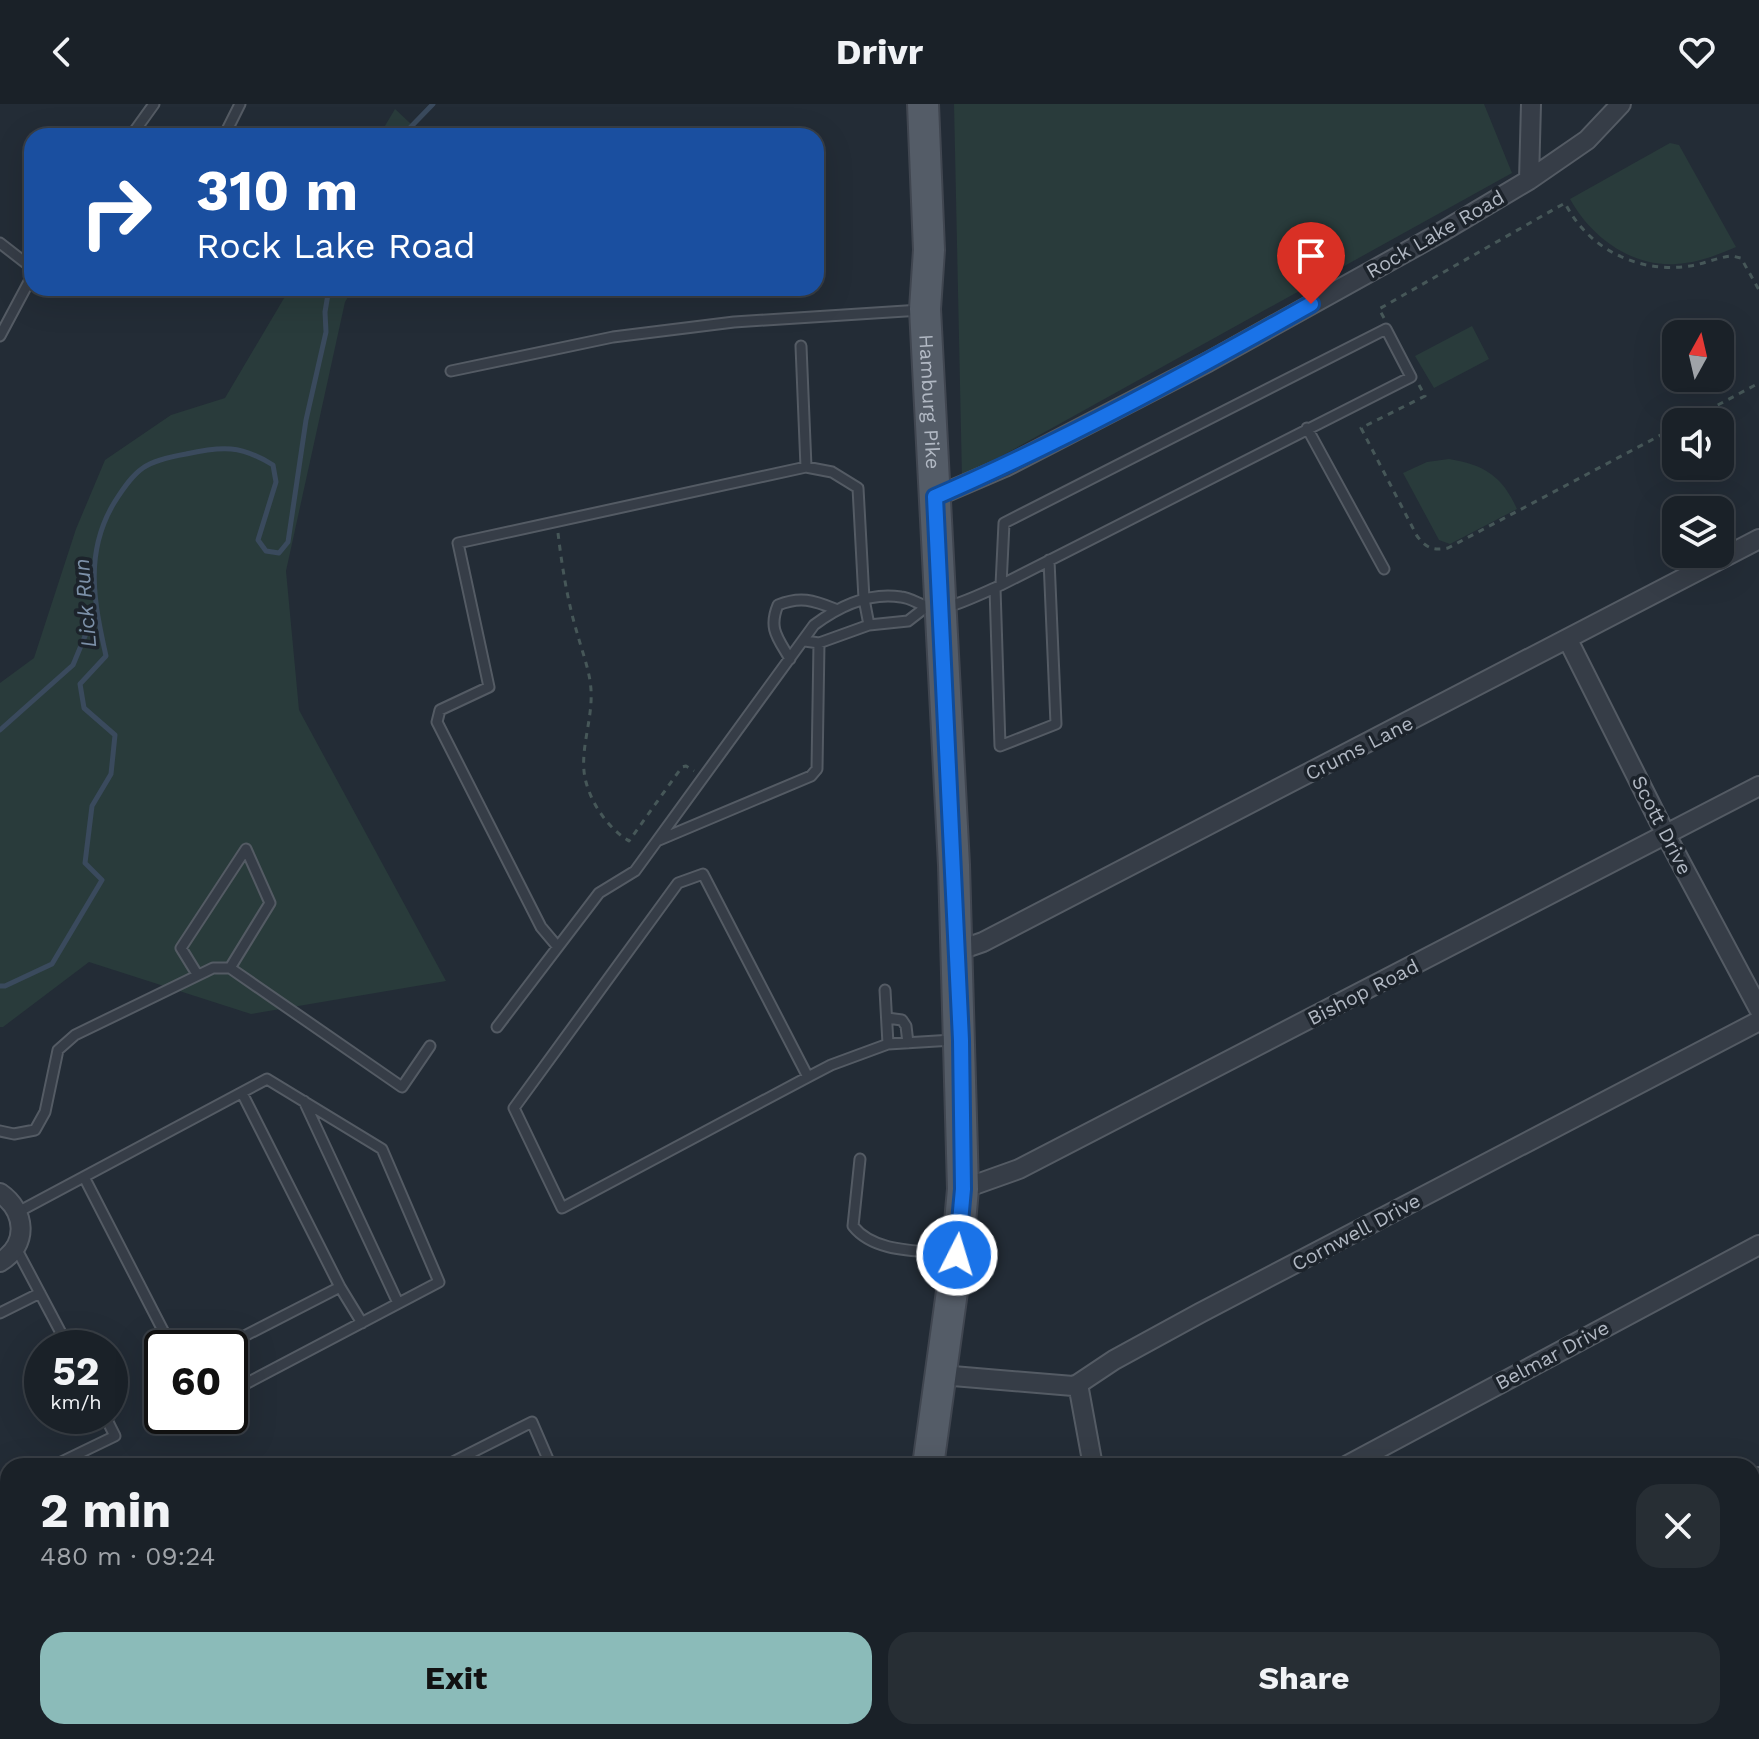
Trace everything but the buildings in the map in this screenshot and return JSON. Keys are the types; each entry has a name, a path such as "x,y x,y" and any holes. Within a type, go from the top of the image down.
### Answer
{"main road":[{"name":"Hamburg Pike","path":"923,104 929,250 925,309 935,497 933,608 957,951 963,1189 929,1458"}],"street":[{"path":"1529,180 1531,104"},
{"name":"Rock Lake Road","path":"935,497 1005,467 1208,362 1440,233 1529,180 1587,140 1621,104"},
{"name":"Crums Lane","path":"957,951 983,942 1759,539"},
{"name":"Scott Drive","path":"1568,640 1666,835 1759,1009"},
{"name":"Bishop Road","path":"963,1189 1019,1169 1759,786"},
{"name":"Cornwell Drive","path":"1078,1384 1114,1360 1200,1313 1759,1021"},
{"path":"0,1193 11,1201 21,1224 21,1237 16,1248 0,1262"},
{"name":"Belmar Drive","path":"1361,1458 1759,1245"},
{"path":"941,1375 1078,1384 1092,1458"}],"lane":[{"path":"137,128 154,104"},
{"path":"228,128 240,104"},
{"path":"0,243 24,262"},
{"path":"0,336 24,291"},
{"path":"451,371 613,337 734,322 925,309"},
{"path":"805,641 819,643 869,625 908,621 933,608 998,586 1307,428 1411,377 1386,329 1004,523 998,586 1000,746 1056,724 1049,560"},
{"path":"801,346 806,467"},
{"path":"1307,428 1384,569"},
{"path":"557,946 541,927 437,722 440,710 489,687 458,543 806,467 832,472 858,488 864,599 869,625"},
{"path":"497,1027 599,893 635,871 814,625 835,609 864,599 901,597 933,608"},
{"path":"790,659 774,632 772,618 778,605 807,598 835,609"},
{"path":"658,840 811,776 817,769 819,643"},
{"path":"197,974 181,948 246,849 270,903 230,968"},
{"path":"808,1077 703,874 678,883 514,1108 562,1208 831,1065 888,1044 961,1040"},
{"path":"0,1131 14,1134 35,1130 45,1112 58,1050 75,1035 213,968 230,968 402,1087 430,1046"},
{"path":"885,990 888,1044"},
{"path":"887,1018 902,1020 908,1043"},
{"path":"18,1212 267,1079 382,1149 439,1282 248,1383"},
{"path":"242,1093 340,1287 362,1323"},
{"path":"304,1101 398,1303"},
{"path":"860,1159 853,1226 860,1235 874,1244 957,1255"},
{"path":"84,1177 163,1330"},
{"path":"16,1248 60,1330"},
{"path":"248,1334 340,1287"},
{"path":"0,1313 40,1293"},
{"path":"461,1458 532,1422 548,1458"},
{"path":"70,1458 114,1434"}],"path":[{"path":"1386,321 1379,309 1565,203 1579,225 1600,245 1624,258 1654,267 1672,268 1732,256 1741,258 1759,290"},
{"path":"1418,383 1425,396 1361,428 1417,536 1433,550 1448,548 1662,434"},
{"path":"1712,408 1759,383"},
{"path":"557,521 576,628 590,676 591,715 584,768 595,804 612,827 629,841 682,767 689,767 704,778"}],"shaded area":[{"path":"954,104 1484,104 1512,173 962,478"},
{"path":"395,109 415,128 384,128"},
{"path":"1670,143 1679,145 1736,247 1684,263 1659,264 1643,260 1628,255 1601,237 1570,199"},
{"path":"285,296 348,296 286,571 299,710 446,981 251,1014 89,962 0,1027 0,683 34,658 76,529 105,460 171,415 225,398"},
{"path":"1472,326 1489,359 1434,388 1415,356"},
{"path":"1449,459 1473,465 1491,474 1505,488 1517,509 1450,544 1439,540 1403,473 1427,462"}],"waterway":[{"name":"Lick Run","path":"410,128 433,104"},
{"name":"Lick Run","path":"0,986 52,964 102,880 85,863 92,806 111,774 115,735 84,708 80,684 106,656 94,578 98,540 114,503 136,474 151,463 210,450 231,449 251,454 273,465 276,482 258,540 266,551 279,553 288,542 306,420 326,332 328,296"},
{"path":"0,730 73,665 95,612"}],"route":[{"path":"957,1255 963,1189 961,1040 935,497 1005,467 1208,362 1311,304"}]}
